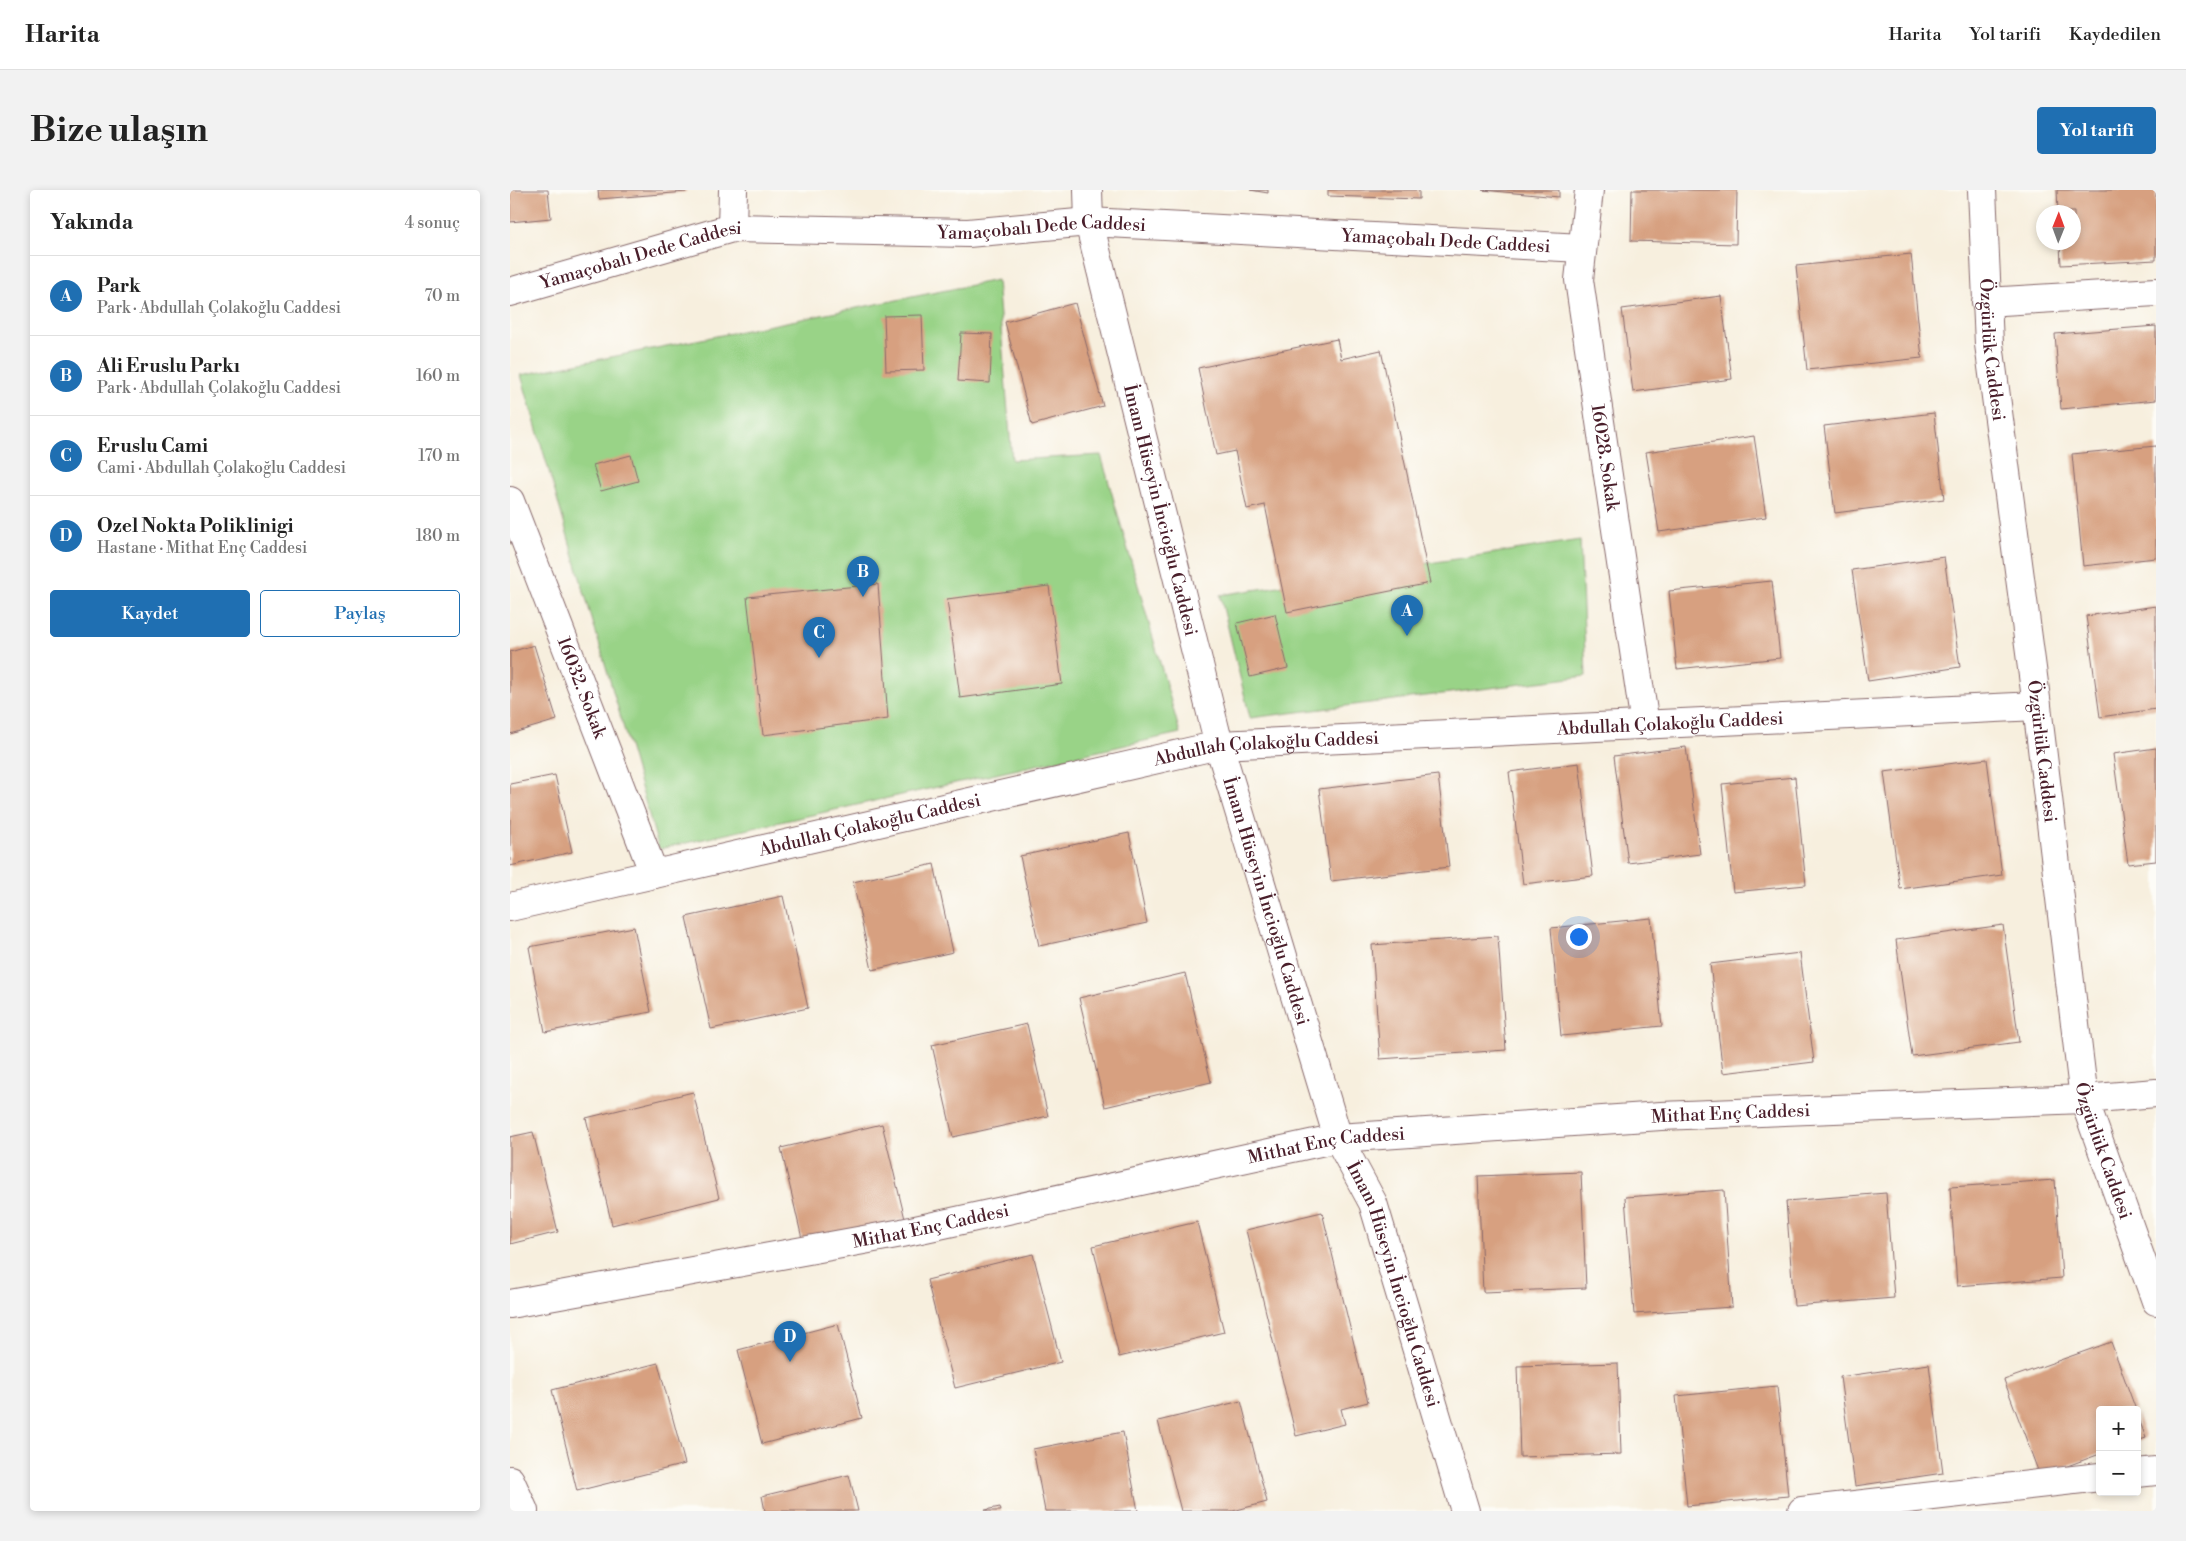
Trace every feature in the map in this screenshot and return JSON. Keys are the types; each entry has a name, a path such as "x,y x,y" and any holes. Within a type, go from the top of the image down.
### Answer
{"street":[{"path":"732,228 733,190"},
{"name":"İmam Hüseyin İncioğlu Caddesi","path":"1088,190 1088,222 1219,745 1338,1138 1373,1203 1465,1511"},
{"name":"16028. Sokak","path":"1589,190 1579,280 1645,725"},
{"name":"Özgürlük Caddesi","path":"1982,190 1989,344 2037,706 2084,1099 2156,1301"},
{"name":"Yamaçobalı Dede Caddesi","path":"510,292 732,228 968,233 1088,222 1582,248"},
{"path":"1986,302 2156,292"},
{"name":"16032. Sokak","path":"510,501 654,874"},
{"name":"Abdullah Çolakoğlu Caddesi","path":"510,907 1219,745 2037,706"},
{"name":"Mithat Enç Caddesi","path":"510,1304 902,1233 1338,1138 1661,1116 2084,1099 2156,1093"},
{"path":"2141,1473 2156,1471"},
{"path":"1802,1511 1845,1509 2096,1478"},
{"path":"510,1480 524,1511"}],"green space":[{"path":"997,280 1012,460 1101,455 1180,733 659,849 521,375"},
{"path":"1580,540 1586,676 1250,718 1220,595"}],"building":[{"path":"510,190 548,190 551,218 510,222"},
{"path":"598,190 686,190 686,192 599,199"},
{"path":"1250,190 1268,190 1268,193"},
{"path":"1328,190 1419,190 1419,199 1328,196"},
{"path":"1482,190 1559,190 1559,197"},
{"path":"1632,190 1737,190 1736,244 1631,241"},
{"path":"2057,190 2156,190 2156,260 2061,265 2060,250 2081,250 2081,205 2058,205"},
{"path":"1911,254 1922,358 1807,370 1796,266"},
{"path":"1721,296 1732,379 1633,392 1622,309"},
{"path":"1075,303 1103,406 1032,425 1005,322"},
{"path":"922,315 924,370 886,371 884,316"},
{"path":"2156,326 2156,400 2061,409 2055,334"},
{"path":"961,333 992,334 990,383 958,381"},
{"path":"1337,339 1341,359 1381,350 1430,583 1287,612 1265,505 1247,509 1235,451 1216,455 1198,368"},
{"path":"1934,413 1944,499 1835,513 1824,426"},
{"path":"1754,436 1766,517 1659,532 1646,452"},
{"path":"2156,446 2156,558 2083,566 2072,454"},
{"path":"631,455 638,481 601,491 593,465"},
{"path":"1944,557 1960,667 1868,681 1852,570"},
{"path":"1772,581 1780,658 1677,669 1669,591"},
{"path":"878,584 888,719 763,735 747,597"},
{"path":"1049,586 1062,684 960,698 947,599"},
{"path":"2156,606 2156,709 2100,717 2086,616"},
{"path":"1275,614 1288,668 1250,677 1237,623"},
{"path":"534,645 557,720 510,734 510,652"},
{"path":"1686,747 1700,854 1628,863 1614,756"},
{"path":"2156,748 2156,861 2128,864 2113,754"},
{"path":"1987,759 2002,875 1900,889 1884,772"},
{"path":"1579,763 1593,876 1523,884 1509,772"},
{"path":"555,775 572,852 510,866 510,784"},
{"path":"1438,775 1449,867 1331,881 1319,789"},
{"path":"1795,777 1806,885 1733,892 1722,784"},
{"path":"1129,833 1147,923 1039,946 1020,856"},
{"path":"934,864 953,952 872,970 853,882"},
{"path":"783,896 808,1008 711,1029 686,917"},
{"path":"1651,918 1662,1026 1561,1036 1551,928"},
{"path":"2003,925 2019,1042 1912,1056 1896,940"},
{"path":"634,927 651,1012 545,1032 529,947"},
{"path":"1498,936 1506,1050 1380,1059 1372,945"},
{"path":"1800,953 1814,1062 1723,1073 1710,964"},
{"path":"1185,973 1211,1082 1105,1107 1079,998"},
{"path":"1027,1024 1048,1116 953,1137 932,1045"},
{"path":"693,1092 719,1198 612,1225 586,1118"},
{"path":"882,1124 905,1219 803,1243 781,1148"},
{"path":"533,1132 558,1232 510,1244 510,1137"},
{"path":"1581,1172 1586,1288 1483,1292 1478,1176"},
{"path":"2055,1180 2062,1278 1957,1286 1950,1187"},
{"path":"1724,1190 1732,1307 1634,1314 1625,1197"},
{"path":"1886,1193 1894,1298 1794,1306 1786,1201"},
{"path":"1322,1212 1368,1402 1341,1409 1345,1424 1296,1436 1246,1230"},
{"path":"1197,1222 1224,1332 1119,1357 1093,1246"},
{"path":"1033,1254 1061,1362 955,1388 927,1280"},
{"path":"838,1324 862,1418 762,1444 738,1350"},
{"path":"2111,1342 2135,1406 2096,1406 2096,1455 2040,1476 2004,1380"},
{"path":"658,1363 685,1464 577,1491 552,1390"},
{"path":"1618,1363 1621,1454 1520,1457 1517,1366"},
{"path":"1929,1364 1943,1473 1855,1486 1840,1377"},
{"path":"1777,1386 1788,1496 1687,1506 1676,1396"},
{"path":"1241,1401 1267,1502 1233,1511 1181,1511 1158,1421"},
{"path":"2141,1425 2146,1438 2141,1440"},
{"path":"1123,1432 1138,1511 1045,1511 1033,1449"},
{"path":"849,1475 858,1511 765,1511 762,1496"},
{"path":"1000,1507 1001,1511 985,1511 985,1510"}],"place":[{"name":"Ali Eruslu Parkı","path":"863,597"},
{"name":"Park","path":"1407,636"},
{"name":"Eruslu Cami","path":"819,658"},
{"name":"Ozel Nokta Poliklinigi","path":"790,1362"}]}
